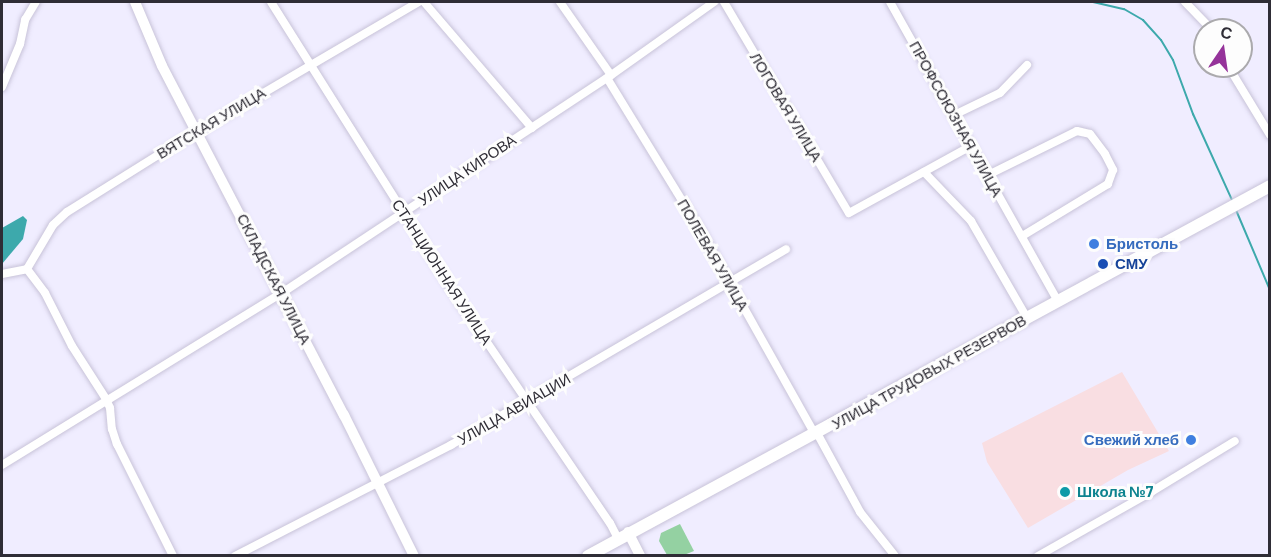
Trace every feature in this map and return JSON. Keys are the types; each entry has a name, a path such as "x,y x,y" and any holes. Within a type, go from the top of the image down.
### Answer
{"main road":[{"name":"УЛИЦА ТРУДОВЫХ РЕЗЕРВОВ","path":"588,555 1269,186"}],"street":[{"path":"2,87 20,44 25,20 36,2"},
{"name":"СКЛАДСКАЯ УЛИЦА","path":"135,2 162,66 282,293 414,555"},
{"name":"СТАНЦИОННАЯ УЛИЦА","path":"271,2 527,403 610,523 640,555"},
{"name":"ВЯТСКАЯ УЛИЦА","path":"27,269 60,217 197,131 419,2"},
{"path":"424,2 532,128"},
{"name":"ПОЛЕВАЯ УЛИЦА","path":"560,2 609,76 730,282 860,512 895,555"},
{"name":"УЛИЦА КИРОВА","path":"2,465 106,399 282,293 532,128 714,2"},
{"name":"ЛОГОВАЯ УЛИЦА","path":"724,2 849,213 924,171"},
{"name":"ПРОФСОЮЗНАЯ УЛИЦА","path":"890,2 1058,301"},
{"path":"1185,2 1200,18"},
{"path":"954,115 1000,93 1027,64"},
{"path":"1235,78 1269,135"},
{"path":"988,176 1077,131 1090,134 1105,154 1113,170 1108,184 1022,236"},
{"path":"971,146 924,171 971,221 1027,318"},
{"name":"УЛИЦА АВИАЦИИ","path":"235,555 427,458 527,403 786,249"},
{"path":"2,274 27,269 45,293 72,346 106,399 117,444 173,555"},
{"path":"1038,555 1151,492 1235,441"}],"shaded area":[{"path":"23,216 27,220 23,239 2,264 2,228"},
{"path":"1122,372 1169,451 1128,470 1028,528 987,462 982,443"},
{"path":"680,524 694,551 684,555 667,555 659,541 661,533"}],"waterway":[{"path":"1093,2 1124,9 1143,20 1161,40 1173,60 1193,114 1233,202"},
{"path":"1236,210 1270,290"}],"place":[{"name":"Бристоль","path":"1094,244"},
{"name":"СМУ","path":"1103,264"},
{"name":"Свежий хлеб","path":"1191,440"},
{"name":"Школа №7","path":"1065,492"}]}
